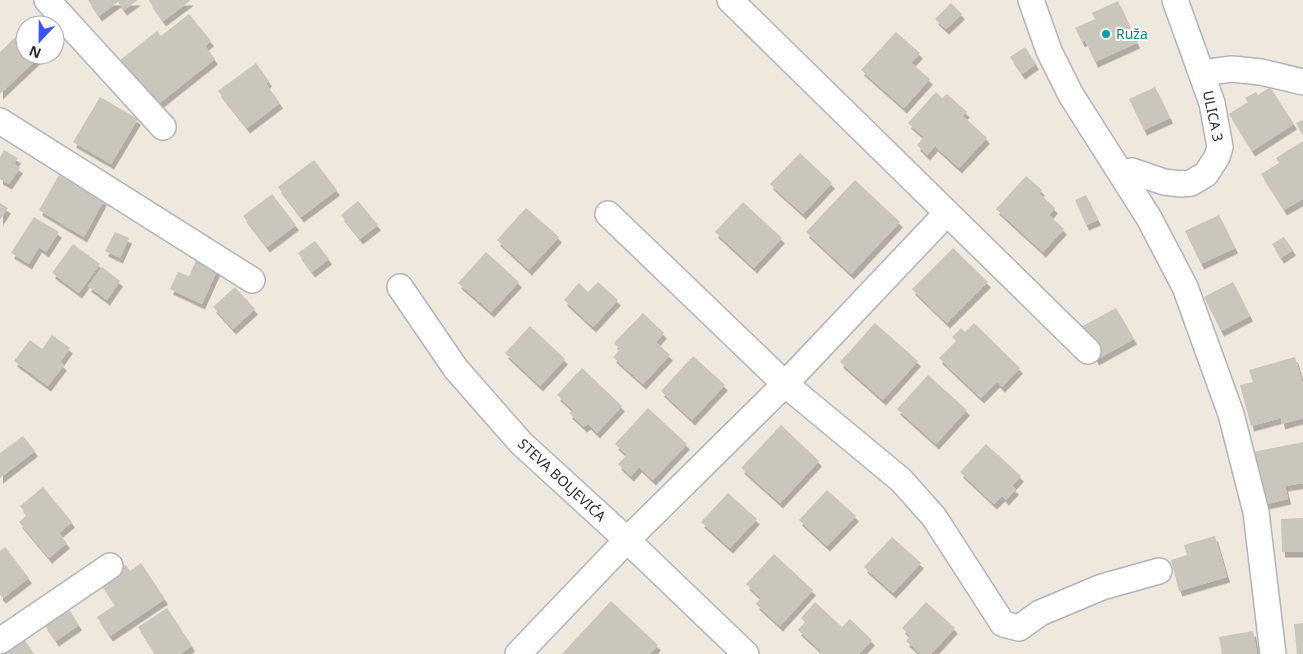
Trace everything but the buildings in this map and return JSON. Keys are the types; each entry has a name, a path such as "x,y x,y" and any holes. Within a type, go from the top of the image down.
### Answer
{"street":[{"path":"47,0 163,127"},
{"path":"730,0 946,214 1088,351"},
{"path":"1031,0 1049,51 1071,95 1149,218 1185,287 1231,414 1256,512 1273,654"},
{"name":"ULICA 3","path":"1121,173 1132,170 1164,182 1180,184 1198,179 1213,166 1217,157 1220,146 1212,103 1176,0"},
{"path":"1202,73 1232,69 1261,72 1303,82"},
{"path":"0,122 252,280"},
{"path":"608,214 785,384 901,480 934,517 1003,624 1019,628 1040,612 1102,587 1159,571"},
{"path":"518,654 627,540 785,384 946,214"},
{"name":"STEVA BOLJEVIĆA","path":"400,288 456,369 521,443 627,540 746,654"},
{"path":"0,641 110,566"}],"place":[{"name":"Ruža","path":"1106,34"}]}
